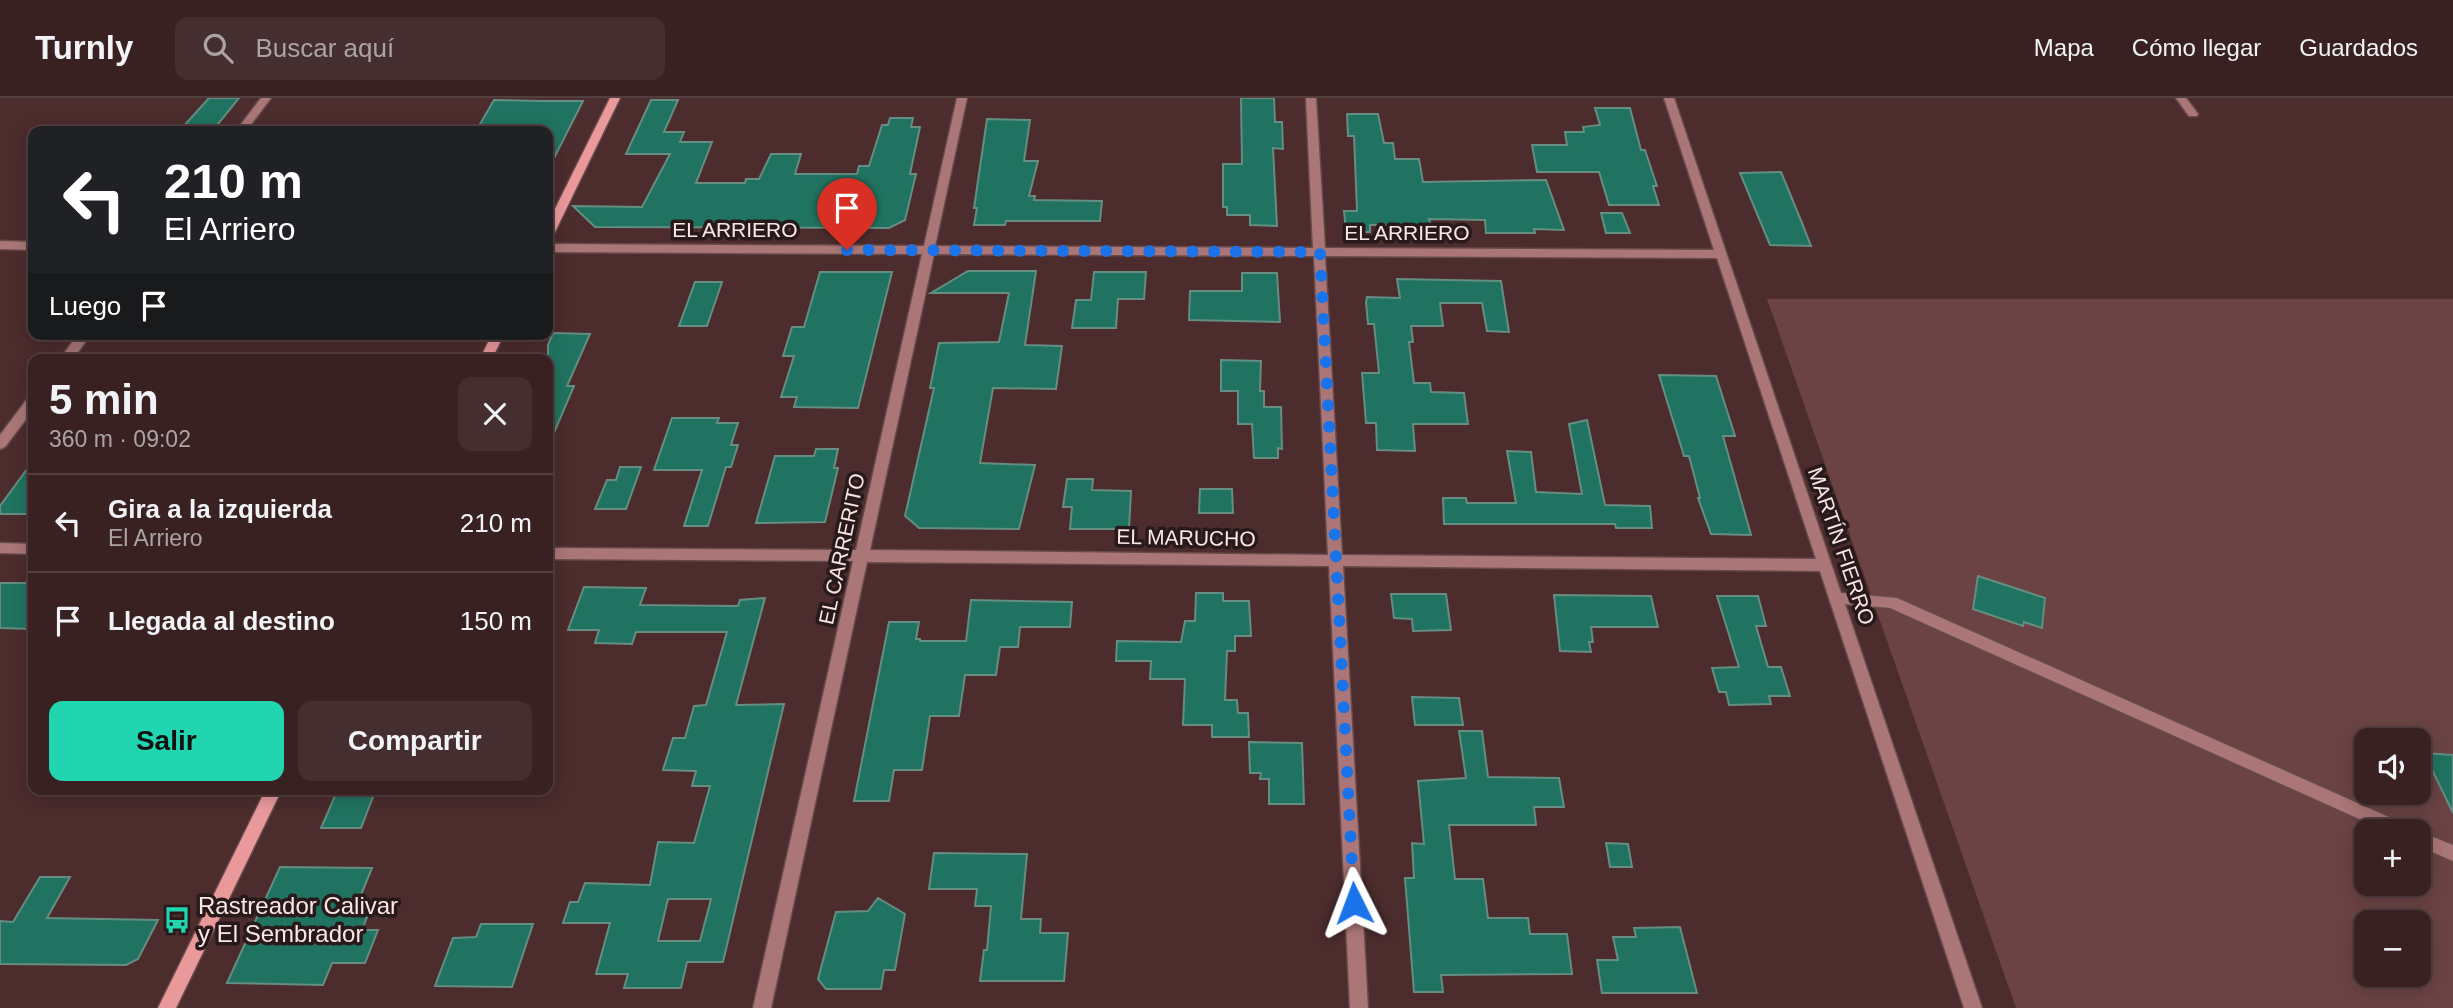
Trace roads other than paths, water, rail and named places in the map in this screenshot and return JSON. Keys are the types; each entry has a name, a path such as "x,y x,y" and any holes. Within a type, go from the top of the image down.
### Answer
{"main road":[{"path":"553,224 615,98"},
{"path":"167,1008 271,795"}],"street":[{"path":"245,126 266,98"},
{"name":"EL CARRERITO","path":"762,1008 962,98"},
{"path":"1311,98 1359,1008"},
{"name":"MARTÍN FIERRO","path":"1669,98 1973,1008"},
{"path":"2181,98 2193,114"},
{"path":"0,245 28,246"},
{"name":"EL ARRIERO","path":"553,248 1721,254"},
{"path":"70,354 80,340"},
{"path":"0,444 28,408"},
{"path":"0,548 28,549"},
{"name":"EL MARUCHO","path":"553,553 1825,565"},
{"path":"1836,598 1892,602 2376,819"},
{"path":"2431,844 2453,853"}],"place":[{"name":"Rastreador Calivar y El Sembrador","path":"177,920"}]}
